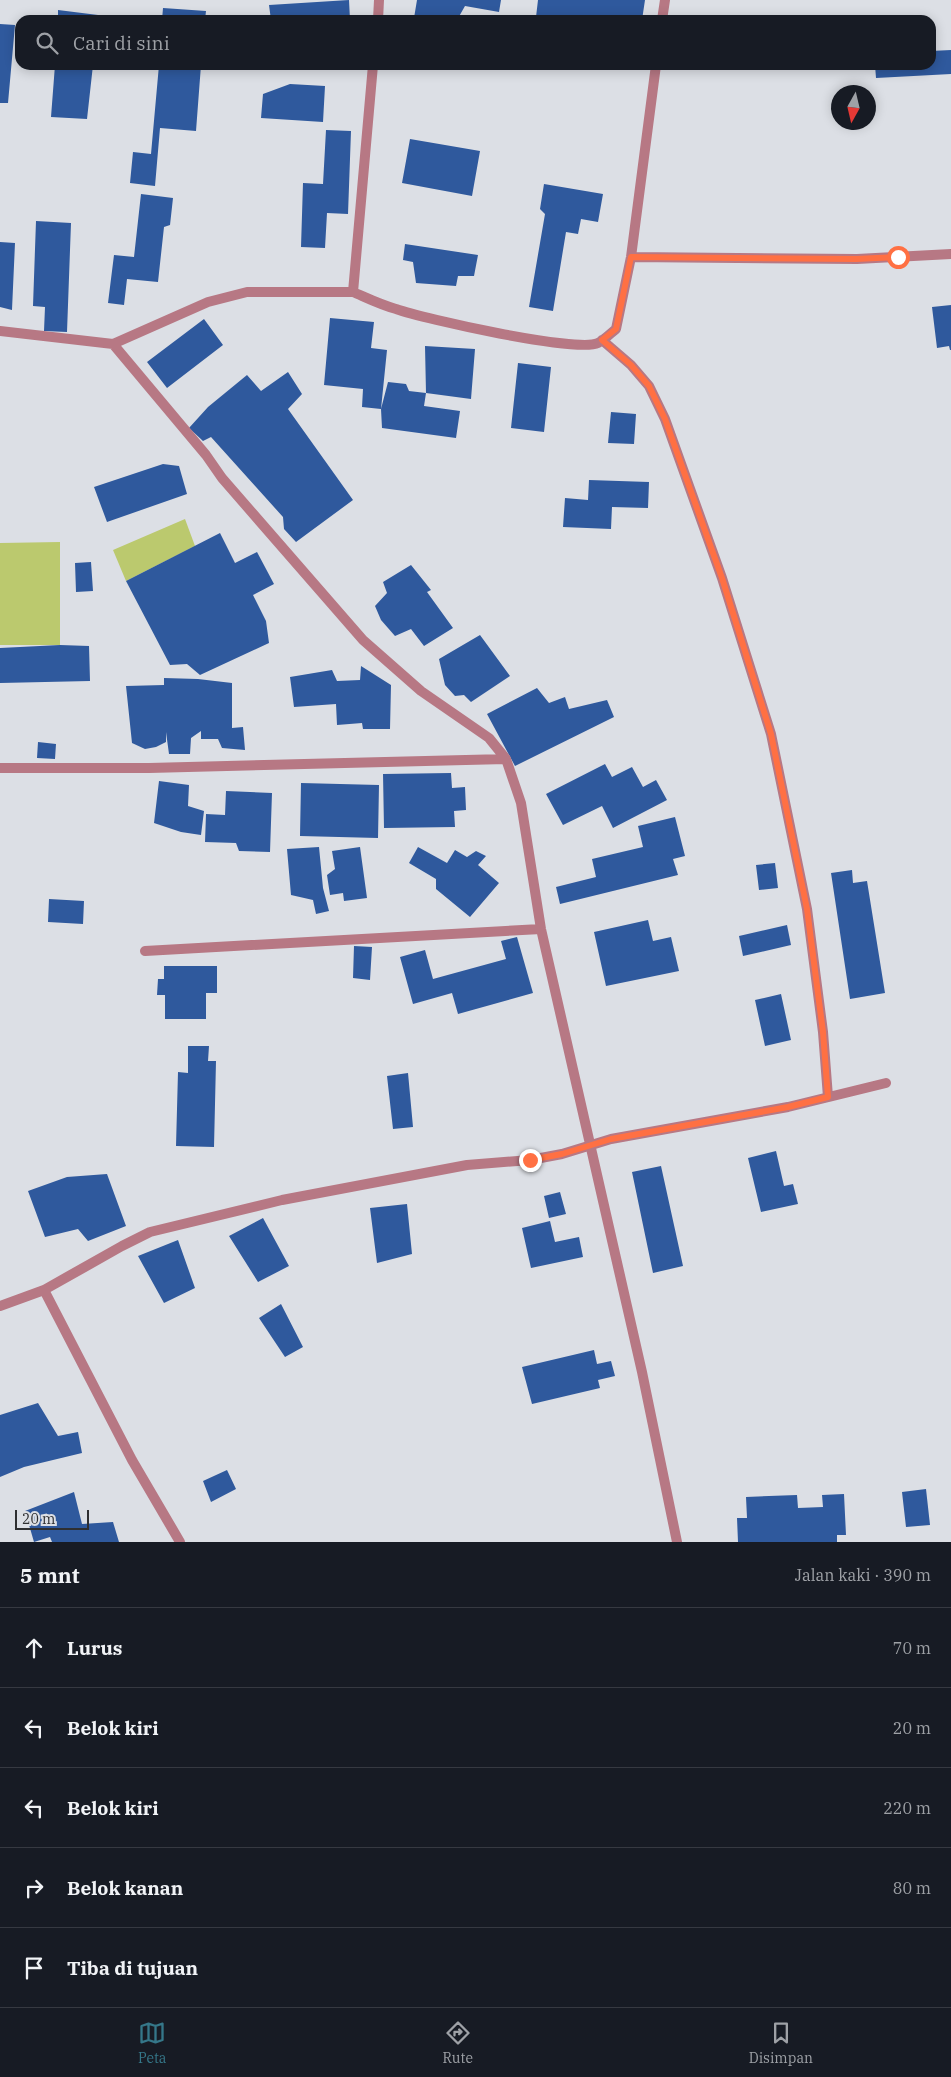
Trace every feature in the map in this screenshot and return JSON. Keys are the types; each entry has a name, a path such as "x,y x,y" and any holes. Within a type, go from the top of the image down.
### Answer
{"street":[{"path":"378,15 379,0"},
{"path":"663,15 665,0"},
{"path":"353,292 374,70"},
{"path":"0,331 112,344 208,302 247,292 353,292 396,310 514,336 548,342 598,343 616,329 631,257 655,70"},
{"path":"631,257 856,259 951,254"},
{"path":"602,340 631,365 649,386 665,419 722,578 771,734 807,909 823,1032 828,1097"},
{"path":"112,344 206,455 222,478 363,640 420,691 489,738 506,759 521,803 542,929 642,1372 677,1542"},
{"path":"0,768 149,768 506,759"},
{"path":"145,951 542,929"},
{"path":"0,1306 44,1290 150,1232 282,1200 467,1165 530,1160 592,1146 611,1139 788,1107 886,1083"},
{"path":"44,1290 132,1460 180,1542"}],"green space":[{"path":"185,519 195,546 126,581 113,550"},
{"path":"60,542 60,645 0,645 0,543"}],"building":[{"path":"349,0 350,15 270,15 269,5"},
{"path":"417,0 501,0 499,12 465,6 460,15 414,15"},
{"path":"538,0 645,0 643,15 536,15"},
{"path":"163,8 206,11 206,15 162,15"},
{"path":"58,10 98,15 58,15"},
{"path":"0,24 15,25 8,103 0,103"},
{"path":"951,50 951,74 876,78 875,70 936,70 936,51"},
{"path":"55,70 92,70 87,119 51,117"},
{"path":"159,70 201,70 196,131 160,128 155,186 130,183 133,152 151,154"},
{"path":"290,84 325,86 323,122 261,118 263,94"},
{"path":"326,130 351,131 348,214 327,213 325,248 301,247 303,183 323,184"},
{"path":"410,139 480,151 472,196 402,183"},
{"path":"544,184 603,194 598,222 581,219 578,234 566,232 553,311 529,307 545,214 540,209"},
{"path":"141,194 173,198 170,225 164,227 158,282 127,279 124,305 108,303 114,255 134,257"},
{"path":"36,221 71,223 67,332 44,331 45,307 33,306"},
{"path":"0,242 15,243 12,310 0,307"},
{"path":"405,244 478,255 474,276 458,276 456,286 416,283 413,262 403,260"},
{"path":"951,305 951,350 949,346 937,348 932,307"},
{"path":"330,318 374,322 371,348 387,350 381,409 362,407 363,389 324,385"},
{"path":"204,319 223,345 167,388 147,362"},
{"path":"425,346 475,349 471,399 426,393"},
{"path":"518,363 551,367 544,432 511,428"},
{"path":"288,372 302,394 288,409 353,500 296,542 284,529 283,517 211,437 203,441 189,428 208,407 247,375 261,391"},
{"path":"388,382 406,384 409,391 426,393 424,406 460,411 456,438 382,428 381,409"},
{"path":"611,412 636,414 634,444 608,443"},
{"path":"163,464 179,466 187,494 107,522 94,487"},
{"path":"589,480 649,482 648,508 612,507 611,529 563,527 565,498 588,500"},
{"path":"220,533 235,563 257,552 274,584 253,595 266,621 269,643 200,675 187,664 170,665 126,581"},
{"path":"91,562 93,591 76,592 75,563"},
{"path":"411,565 431,590 427,592 453,628 424,646 411,629 395,636 381,620 375,606 387,593 383,582"},
{"path":"480,635 510,676 471,702 464,695 455,696 445,685 439,659"},
{"path":"60,645 89,646 90,681 0,683 0,648"},
{"path":"361,666 391,685 390,729 363,729 362,723 337,725 336,704 294,707 290,677 332,670 337,681 360,680"},
{"path":"164,678 232,683 232,728 243,727 245,750 222,748 218,739 201,739 201,731 191,738 190,754 169,754 166,732 166,742 156,747 145,749 132,743 126,686 164,685"},
{"path":"537,688 549,703 565,697 569,709 607,700 614,717 515,766 487,714"},
{"path":"38,742 56,744 55,759 37,758"},
{"path":"605,764 612,777 632,767 643,787 656,780 667,800 613,828 602,806 563,825 546,794"},
{"path":"451,773 452,788 465,787 466,810 454,811 455,827 384,828 383,774"},
{"path":"159,781 189,785 188,806 204,811 201,835 181,832 154,823"},
{"path":"301,783 379,785 378,838 300,836"},
{"path":"226,791 272,793 270,852 239,851 236,843 205,842 206,814 225,815"},
{"path":"675,817 685,856 673,859 678,875 560,904 556,887 596,877 592,859 643,847 638,826"},
{"path":"319,847 323,888 329,911 316,914 313,900 291,895 287,849"},
{"path":"360,847 367,898 344,901 343,893 330,895 327,875 335,869 332,851"},
{"path":"418,847 447,863 455,850 467,857 476,851 486,856 478,865 499,883 470,917 436,889 436,879 409,863"},
{"path":"775,863 778,888 759,890 756,865"},
{"path":"852,870 853,883 867,881 885,993 850,999 831,873"},
{"path":"49,899 84,901 83,924 48,922"},
{"path":"648,920 653,941 671,937 679,971 606,986 594,932"},
{"path":"787,925 791,945 743,956 739,936"},
{"path":"517,937 533,993 458,1014 452,993 413,1004 400,957 425,950 433,979 506,959 501,941"},
{"path":"354,946 372,947 370,980 353,978"},
{"path":"164,966 217,966 217,993 206,993 206,1019 165,1019 165,995 157,995 158,979 164,979"},
{"path":"781,994 791,1040 765,1046 755,1000"},
{"path":"188,1046 209,1046 208,1061 216,1061 214,1147 176,1146 178,1072 188,1073"},
{"path":"408,1073 413,1127 393,1129 387,1076"},
{"path":"776,1151 784,1186 793,1184 798,1204 761,1212 748,1158"},
{"path":"661,1166 683,1266 653,1273 632,1172"},
{"path":"107,1174 126,1226 88,1241 78,1229 45,1237 28,1191 67,1177"},
{"path":"560,1192 566,1214 549,1218 544,1196"},
{"path":"407,1204 412,1254 377,1263 370,1208"},
{"path":"263,1218 289,1266 258,1282 229,1236"},
{"path":"550,1221 555,1242 579,1237 583,1257 531,1268 522,1228"},
{"path":"178,1240 195,1288 164,1303 138,1256"},
{"path":"281,1304 303,1347 285,1357 259,1318"},
{"path":"594,1350 597,1364 611,1361 615,1376 598,1380 600,1388 532,1404 522,1367"},
{"path":"38,1403 58,1436 78,1432 82,1453 24,1467 0,1477 0,1415"},
{"path":"227,1470 236,1489 211,1502 203,1481"},
{"path":"926,1489 930,1525 906,1527 902,1492"},
{"path":"74,1492 82,1524 113,1522 119,1542 52,1542 50,1537 34,1542 25,1511"},
{"path":"844,1494 846,1535 837,1535 837,1542 738,1542 737,1518 747,1518 746,1497 797,1495 798,1508 823,1507 822,1495"}],"route":[{"path":"530,1160 562,1154 611,1139 788,1107 828,1097 823,1032 807,909 771,734 722,578 665,419 649,386 631,365 602,340 616,329 631,257 856,259 898,257"}]}
